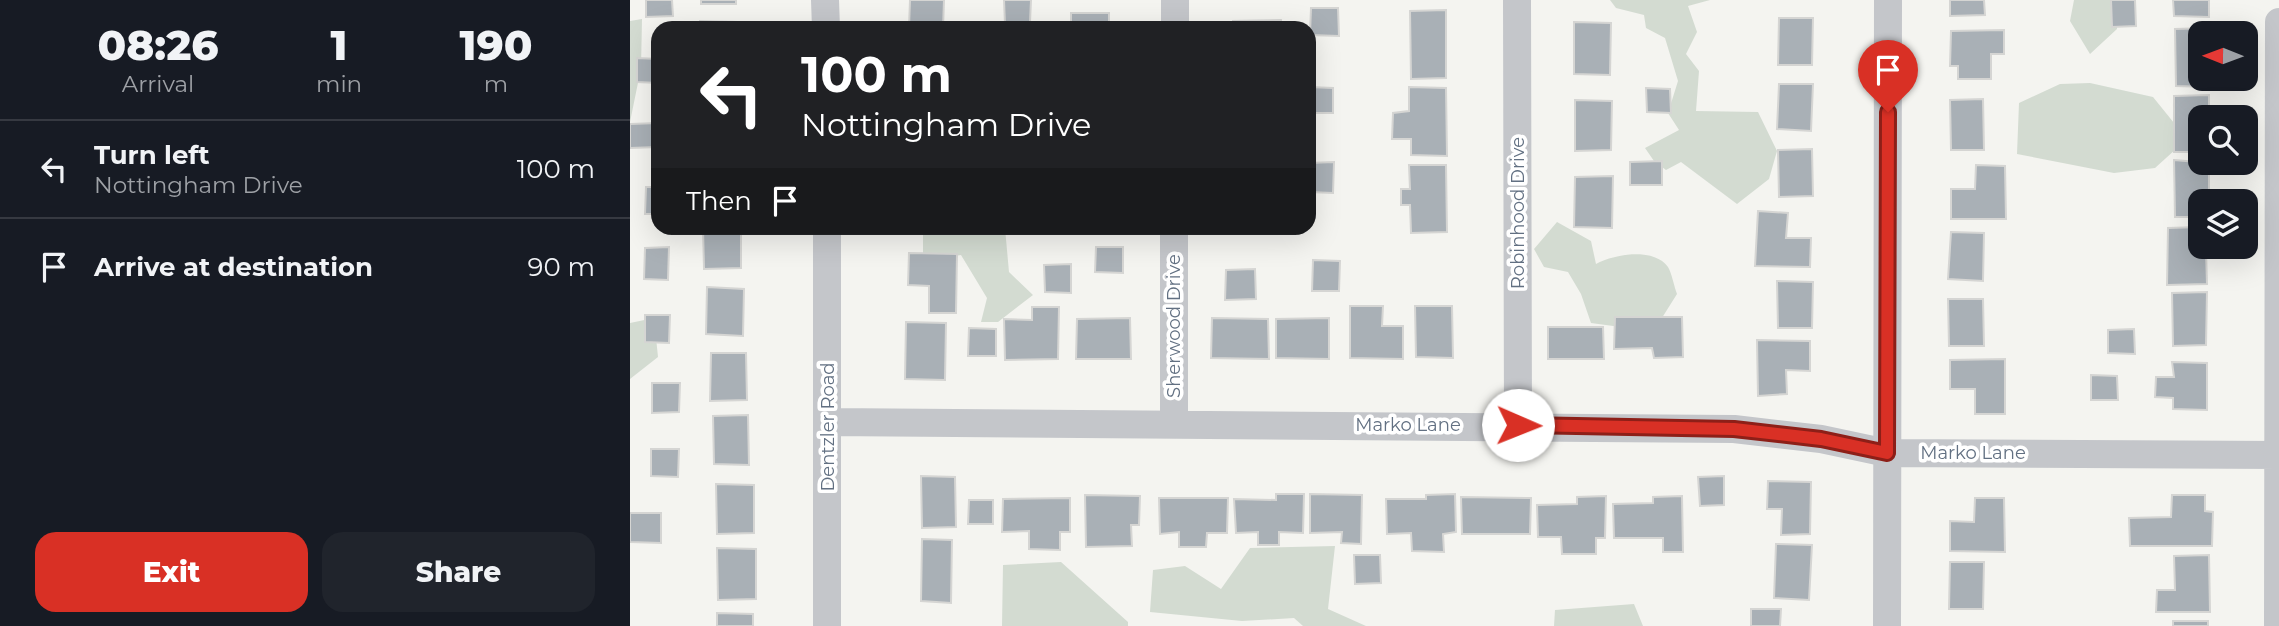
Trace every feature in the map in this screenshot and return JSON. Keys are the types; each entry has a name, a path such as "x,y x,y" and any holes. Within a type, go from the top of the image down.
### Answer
{"street":[{"path":"825,0 826,21"},
{"path":"1175,0 1175,21"},
{"name":"Robinhood Drive","path":"1517,0 1518,425"},
{"path":"1887,626 1888,0"},
{"path":"2278,626 2279,22"},
{"name":"Dentzler Road","path":"827,235 827,626"},
{"name":"Sherwood Drive","path":"1174,235 1174,424"},
{"name":"Marko Lane","path":"829,422 1518,425 1734,429 1821,439 1887,453 2278,455"}],"shaded area":[{"path":"1610,0 1710,0 1688,6 1697,32 1686,54 1699,71 1696,111 1758,112 1777,151 1769,179 1737,204 1681,162 1666,170 1654,161 1645,148 1679,130 1668,113 1678,81 1665,38 1646,28 1644,15 1616,8"},
{"path":"2074,0 2116,0 2117,29 2090,54 2070,21"},
{"path":"642,19 641,68 630,122 630,21"},
{"path":"2090,83 2153,97 2187,139 2155,168 2114,173 2017,154 2019,103 2060,84"},
{"path":"1557,222 1591,241 1596,264 1613,257 1634,254 1662,261 1668,267 1677,294 1660,321 1628,328 1591,323 1581,294 1568,272 1544,267 1534,249"},
{"path":"923,235 1006,235 1009,272 1033,295 998,322 981,322 987,298 961,255 940,258 923,256"},
{"path":"654,318 658,357 630,379 630,323"},
{"path":"1335,546 1328,609 1366,626 1303,626 1294,618 1242,621 1150,612 1153,570 1185,566 1221,589 1250,548"},
{"path":"1061,562 1128,622 1128,626 1002,626 1003,565"},
{"path":"1634,604 1643,626 1554,626 1555,610"}],"building":[{"path":"646,0 672,0 673,16 646,17"},
{"path":"701,0 736,0 736,4 701,4"},
{"path":"910,0 944,0 943,21 909,21"},
{"path":"1004,0 1031,0 1030,21 1005,21"},
{"path":"1950,0 1984,0 1985,15 1950,16"},
{"path":"2111,0 2135,0 2136,26 2112,27"},
{"path":"2173,0 2209,0 2209,17 2174,16"},
{"path":"1311,8 1338,8 1339,36 1316,35 1316,21 1311,21"},
{"path":"1446,10 1446,78 1411,79 1410,11"},
{"path":"1071,13 1109,13 1109,21 1071,21"},
{"path":"1779,18 1813,18 1812,65 1778,65"},
{"path":"1574,22 1611,23 1610,75 1574,74"},
{"path":"2175,29 2188,29 2188,86 2176,86"},
{"path":"2004,30 2004,54 1991,54 1991,79 1958,79 1958,66 1950,66 1951,31"},
{"path":"637,58 651,59 651,83 637,82"},
{"path":"1779,84 1813,84 1811,131 1777,129"},
{"path":"1316,87 1333,88 1333,113 1316,113"},
{"path":"1409,87 1446,88 1447,156 1411,155 1411,139 1392,139 1393,113 1409,111"},
{"path":"1646,88 1670,89 1671,113 1647,112"},
{"path":"2209,95 2209,105 2188,105 2188,152 2174,152 2174,96"},
{"path":"1983,99 1984,150 1951,150 1950,100"},
{"path":"1575,100 1612,101 1611,150 1575,151"},
{"path":"651,123 651,147 630,148 630,124"},
{"path":"1812,149 1813,196 1779,197 1778,150"},
{"path":"2174,160 2188,161 2188,175 2209,175 2209,189 2188,189 2188,217 2175,217"},
{"path":"1662,161 1662,185 1630,185 1630,162"},
{"path":"1334,162 1333,193 1316,192 1316,163"},
{"path":"1409,165 1446,165 1447,232 1411,233 1410,205 1401,205 1401,189 1410,189"},
{"path":"1976,165 2005,166 2006,219 1951,219 1951,189 1975,189"},
{"path":"1613,176 1612,228 1574,227 1575,177"},
{"path":"646,187 651,187 651,214 645,214"},
{"path":"1758,211 1788,213 1786,238 1811,238 1810,267 1755,266"},
{"path":"2188,227 2188,259 2206,259 2207,284 2167,285 2168,228"},
{"path":"1951,232 1984,233 1983,281 1948,279"},
{"path":"703,235 741,235 741,268 704,269"},
{"path":"669,247 668,280 644,279 645,248"},
{"path":"1096,247 1123,247 1123,273 1095,272"},
{"path":"909,253 957,254 956,313 929,313 929,286 908,285"},
{"path":"1313,260 1340,261 1339,291 1312,291"},
{"path":"1071,264 1071,293 1045,292 1044,265"},
{"path":"1255,269 1256,299 1225,300 1226,270"},
{"path":"1777,281 1813,282 1812,328 1778,328"},
{"path":"707,287 744,289 743,336 706,334"},
{"path":"2207,292 2206,345 2173,346 2172,293"},
{"path":"1948,299 1983,299 1984,346 1949,346"},
{"path":"1350,306 1383,306 1382,326 1403,326 1403,359 1350,358"},
{"path":"1415,306 1452,306 1453,358 1416,357"},
{"path":"1032,307 1059,307 1058,359 1005,360 1004,319 1032,320"},
{"path":"645,315 670,315 669,343 645,342"},
{"path":"1615,317 1682,317 1683,357 1654,358 1652,348 1614,349"},
{"path":"1130,318 1131,359 1076,359 1077,319"},
{"path":"1212,318 1268,319 1269,359 1211,358"},
{"path":"1329,318 1329,359 1276,358 1276,319"},
{"path":"906,322 946,323 945,380 905,379"},
{"path":"1548,327 1603,327 1604,359 1548,359"},
{"path":"969,328 996,329 996,356 968,356"},
{"path":"2134,329 2135,354 2108,353 2108,330"},
{"path":"1757,340 1810,341 1810,371 1786,370 1787,394 1758,396"},
{"path":"711,353 746,353 747,400 710,401"},
{"path":"2005,359 2005,414 1975,414 1975,389 1950,389 1950,360"},
{"path":"2172,362 2207,363 2207,410 2173,409 2173,398 2155,397 2156,377 2174,377"},
{"path":"2091,375 2117,376 2118,400 2091,400"},
{"path":"652,383 680,383 679,412 652,413"},
{"path":"748,415 749,465 714,464 713,416"},
{"path":"651,449 679,449 678,477 651,476"},
{"path":"921,476 955,477 956,527 922,528"},
{"path":"1724,476 1724,505 1700,506 1698,477"},
{"path":"1768,481 1811,482 1810,534 1781,535 1782,509 1767,509"},
{"path":"716,484 754,485 754,533 717,534"},
{"path":"1276,494 1304,494 1303,533 1279,532 1279,545 1258,545 1258,532 1236,533 1234,499 1276,500"},
{"path":"1310,494 1362,495 1361,544 1341,543 1342,532 1310,533"},
{"path":"1455,494 1456,532 1443,534 1444,552 1412,551 1411,533 1387,534 1386,499 1426,499 1426,495"},
{"path":"1085,495 1140,496 1139,525 1131,525 1132,546 1086,547"},
{"path":"2172,495 2205,495 2205,511 2213,512 2212,546 2130,546 2129,518 2171,517"},
{"path":"1606,496 1605,538 1596,538 1596,554 1562,554 1561,537 1538,537 1537,505 1577,504 1577,497"},
{"path":"1682,496 1683,552 1663,552 1663,538 1614,538 1613,504 1653,503 1653,497"},
{"path":"1461,497 1531,498 1530,534 1462,534"},
{"path":"1070,498 1070,532 1060,532 1060,550 1029,549 1029,531 1002,532 1003,499"},
{"path":"1159,498 1228,498 1227,533 1207,533 1206,547 1179,547 1179,532 1160,534"},
{"path":"1975,498 2004,498 2005,552 1950,551 1950,521 1974,522"},
{"path":"969,500 993,500 993,524 968,524"},
{"path":"630,513 661,513 661,543 630,542"},
{"path":"922,539 952,540 951,603 921,601"},
{"path":"1776,544 1812,545 1809,600 1774,598"},
{"path":"717,548 756,549 756,599 718,600"},
{"path":"1354,555 1380,555 1381,583 1355,584"},
{"path":"2209,555 2210,612 2156,612 2157,590 2175,590 2174,556"},
{"path":"1950,562 1984,562 1983,609 1949,609"},
{"path":"1751,609 1781,609 1780,626 1751,626"},
{"path":"717,613 753,614 753,626 717,626"},
{"path":"2173,621 2208,621 2208,626 2173,626"}],"route":[{"path":"1518,425 1734,429 1821,439 1887,453 1888,112"}]}
